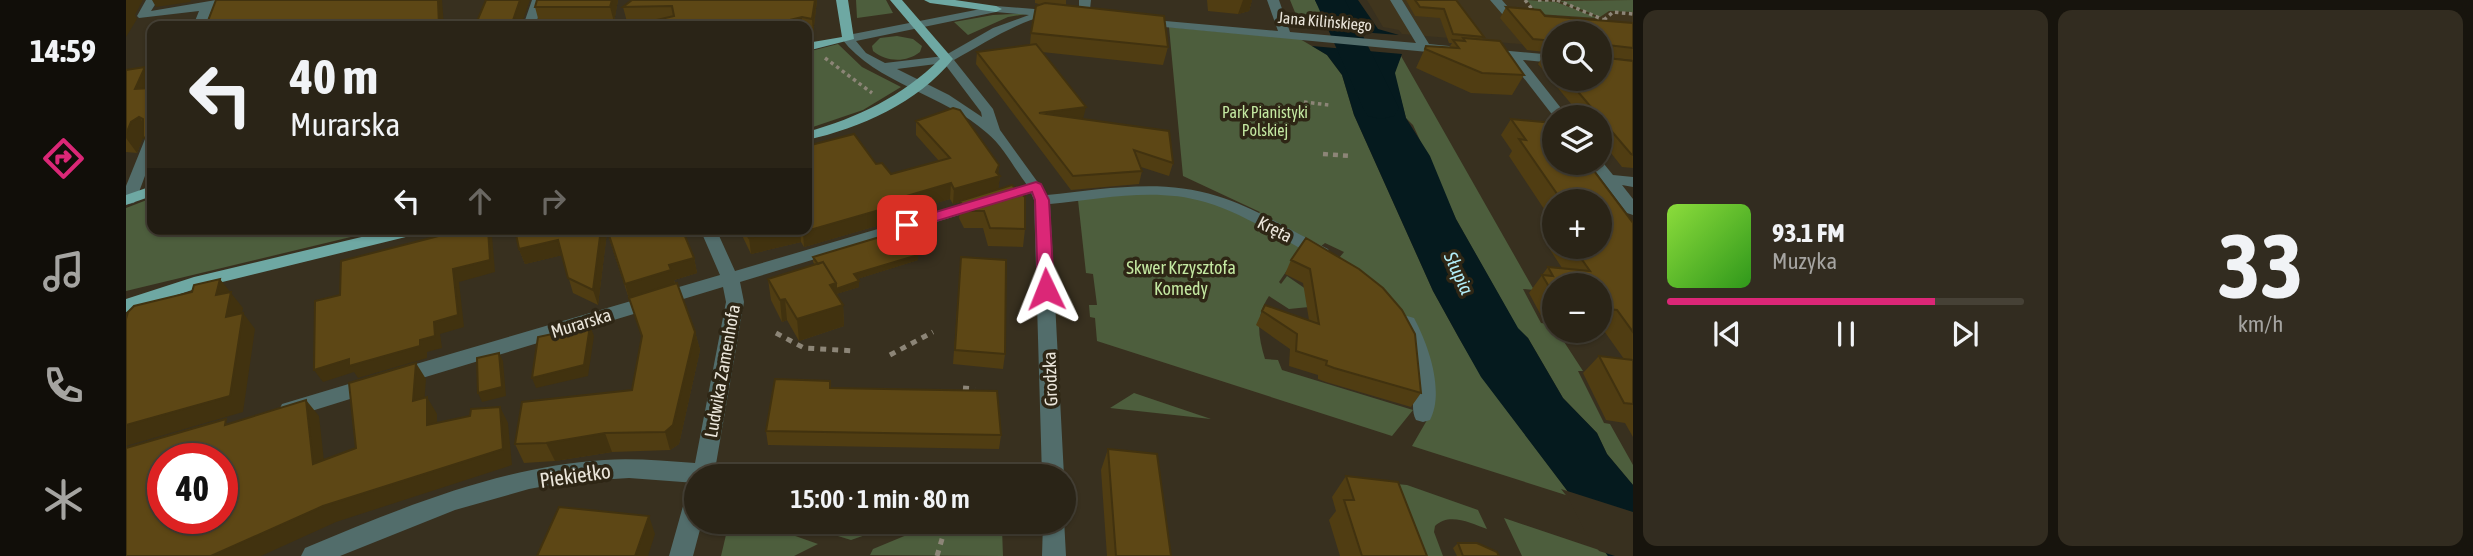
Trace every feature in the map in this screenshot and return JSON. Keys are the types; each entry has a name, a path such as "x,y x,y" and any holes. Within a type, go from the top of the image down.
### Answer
{"main road":[{"path":"812,46 848,39 842,0"},
{"path":"812,134 879,110 919,85 947,60 896,0"},
{"path":"930,0 996,9"},
{"path":"128,193 147,191"},
{"path":"126,306 194,283 393,235"}],"street":[{"path":"152,0 143,16 208,3"},
{"path":"531,21 538,0"},
{"path":"1039,193 993,130 954,103 862,56 848,39 996,9 1090,17 1085,0"},
{"path":"1273,0 1285,35"},
{"path":"1396,0 1424,47"},
{"path":"1496,0 1507,13"},
{"path":"201,21 208,3"},
{"path":"880,66 904,66 947,60 1027,17 1051,13"},
{"name":"Jana Kilińskiego","path":"1127,20 1542,58"},
{"path":"1513,55 1552,105"},
{"path":"947,60 988,112 993,130"},
{"path":"128,193 147,150"},
{"path":"1606,175 1633,210"},
{"path":"1609,179 1633,182"},
{"name":"Kręta","path":"1039,193 1150,191 1210,199 1338,261"},
{"name":"Murarska","path":"269,416 730,278 1039,193"},
{"name":"Grodzka","path":"1039,193 1052,464"},
{"name":"Ludwika Zamenhofa","path":"705,464 736,302 730,278 711,235"},
{"path":"1399,312 1412,333 1421,362 1426,400 1423,414"},
{"name":"Piekiełko","path":"313,556 342,549 468,497 549,477 601,469 632,468 684,472"},
{"path":"681,556 687,534"},
{"path":"1054,534 1054,556"}],"path":[{"path":"1507,13 1538,16 1525,0"},
{"path":"1538,0 1556,0 1604,20"},
{"path":"1596,21 1604,20 1613,12 1633,13"},
{"path":"831,63 870,92"},
{"path":"1304,102 1329,105"},
{"path":"1323,154 1350,156"},
{"path":"890,355 933,332"},
{"path":"776,333 804,348 856,351"},
{"path":"963,388 975,389"},
{"path":"937,556 943,534"}],"shaded area":[{"path":"1367,0 1633,0 1633,47 1612,29 1612,21 1535,21 1542,31 1542,46 1402,34 1399,30 1383,27"}],"green space":[{"path":"856,0 886,0 893,13 857,18"},
{"path":"1290,0 1315,0 1322,13 1314,13 1315,23 1308,28 1301,27"},
{"path":"1527,0 1556,2 1598,18 1538,14"},
{"path":"1633,0 1633,12 1609,11 1600,17 1560,1"},
{"path":"1032,13 1008,17 968,35 954,22 993,15"},
{"path":"1169,27 1300,39 1327,55 1342,75 1354,115 1433,291 1459,338 1482,377 1572,497 1412,446 1434,408 1410,321 1375,282 1339,258 1344,252 1325,243 1320,247 1307,241 1279,282 1281,284 1287,276 1329,305 1289,309 1269,296 1261,311 1259,327 1265,359 1278,360 1282,370 1413,410 1392,436 1097,341 1095,318 1090,317 1089,305 1097,305 1093,274 1086,273 1078,200 1158,187 1256,216 1260,212 1183,176"},
{"path":"897,36 913,39 922,46 920,52 909,58 896,60 873,51 872,46 880,38"},
{"path":"838,44 862,67 901,87 863,110 812,127 812,51"},
{"path":"1401,56 1534,290 1523,289 1542,323 1542,343 1565,343 1583,371 1578,371 1604,423 1610,424 1633,465 1633,485 1607,454 1597,433 1563,398 1528,338 1518,329 1456,219 1413,125 1406,118 1394,73"},
{"path":"147,200 147,235 359,235 126,291 126,208"},
{"path":"1134,393 1211,419 1110,408"},
{"path":"1386,483 1407,485 1478,510 1487,529 1460,520 1441,522 1435,526 1434,532 1443,556 1413,556"},
{"path":"1504,518 1605,552 1608,556 1522,556"},
{"path":"726,534 790,534 818,544 794,556 721,556"},
{"path":"831,534 868,534 851,540"},
{"path":"909,534 1002,534 1003,556 870,555 873,549"}],"water":[{"path":"1315,0 1358,0 1378,29 1399,35 1308,28 1315,23 1316,18 1312,13 1322,13"},
{"path":"1312,46 1402,54 1395,73 1406,118 1430,156 1456,219 1518,328 1528,338 1563,398 1597,433 1607,454 1633,485 1633,556 1608,556 1587,528 1572,497 1481,377 1433,291 1354,115 1342,75 1327,55"}],"pier":[{"path":"1561,489 1633,512 1633,556 1615,556 1599,551"}],"building":[{"path":"216,0 438,0 439,21 208,21"},
{"path":"486,0 520,0 513,21 477,21"},
{"path":"537,0 612,0 610,7 535,7"},
{"path":"632,0 815,0 812,19 802,17 786,21 652,21 674,16 672,6 623,7"},
{"path":"1415,0 1456,0 1484,37 1453,34 1444,9 1420,7"},
{"path":"1045,3 1164,16 1168,47 1031,33 1036,6"},
{"path":"1506,7 1540,10 1545,16 1608,21 1542,21 1542,40 1533,39"},
{"path":"1612,21 1633,23 1633,48 1612,45"},
{"path":"1463,38 1500,41 1524,75 1482,73 1425,49 1426,46 1459,48 1453,40 1465,41"},
{"path":"1036,44 1086,107 1039,113 1169,131 1173,163 1134,150 1142,171 1073,176 977,52"},
{"path":"1612,59 1633,61 1633,155 1612,132 1612,105 1589,105 1577,91 1612,91"},
{"path":"145,67 135,89 147,88 147,139 143,137 143,119 139,117 131,122 126,134 126,70"},
{"path":"953,108 960,110 999,165 996,172 1000,176 954,189 951,183 886,202 890,207 812,229 812,145 854,134 876,164 882,163 891,174 950,158 916,121"},
{"path":"1511,119 1542,122 1542,172 1519,139 1526,140"},
{"path":"1544,175 1597,175 1608,189 1554,189"},
{"path":"1012,185 1025,197 1025,229 990,228 984,211 965,211 960,201"},
{"path":"1612,195 1633,223 1633,332 1617,310 1612,309 1612,273 1551,273 1548,267 1590,271 1582,259 1612,259"},
{"path":"900,231 918,255 854,274 859,281 836,289 836,283 823,262 818,264 813,257"},
{"path":"442,235 488,235 490,260 453,269 458,315 434,322 435,336 420,340 420,346 349,366 349,359 314,370 315,301 340,295 341,261"},
{"path":"516,235 600,235 593,290 568,278 558,240 519,249"},
{"path":"609,235 684,235 694,258 669,265 671,270 625,284"},
{"path":"1306,238 1359,269 1383,288 1402,310 1415,334 1421,393 1334,368 1326,365 1327,361 1296,351 1297,334 1262,311 1265,305 1319,324 1310,269 1291,260"},
{"path":"961,257 1006,260 1005,354 955,350"},
{"path":"823,262 836,283 830,285 843,305 797,319 785,299 780,300 768,279"},
{"path":"220,279 216,295 231,292 226,317 243,313 230,396 126,425 128,312 134,306 192,292 194,285"},
{"path":"677,283 695,332 673,425 665,432 605,433 546,443 515,444 522,402 632,390 642,336 629,298"},
{"path":"590,326 584,365 532,378 538,337"},
{"path":"499,353 502,387 478,393 477,358"},
{"path":"1599,356 1633,360 1633,404 1624,403"},
{"path":"416,363 413,401 427,397 427,425 470,416 471,409 500,407 503,449 323,506 211,556 126,556 126,448 226,419 225,425 306,400 313,464 356,448 349,383"},
{"path":"775,379 830,381 830,388 997,391 1001,435 766,431"},
{"path":"1108,449 1157,454 1171,556 1116,556"},
{"path":"1346,476 1398,482 1427,556 1362,556 1344,500 1354,500"},
{"path":"559,507 649,516 635,556 537,556"},
{"path":"1458,543 1477,543 1497,552 1499,556 1463,556"}],"waterway":[{"name":"Słupia","path":"1330,0 1381,108"}],"route":[{"path":"907,225 1036,187 1042,200 1046,289"}],"park label":[{"name":"Park Pianistyki Polskiej","path":"1265,121"},
{"name":"Skwer Krzysztofa Komedy","path":"1181,277"}]}
